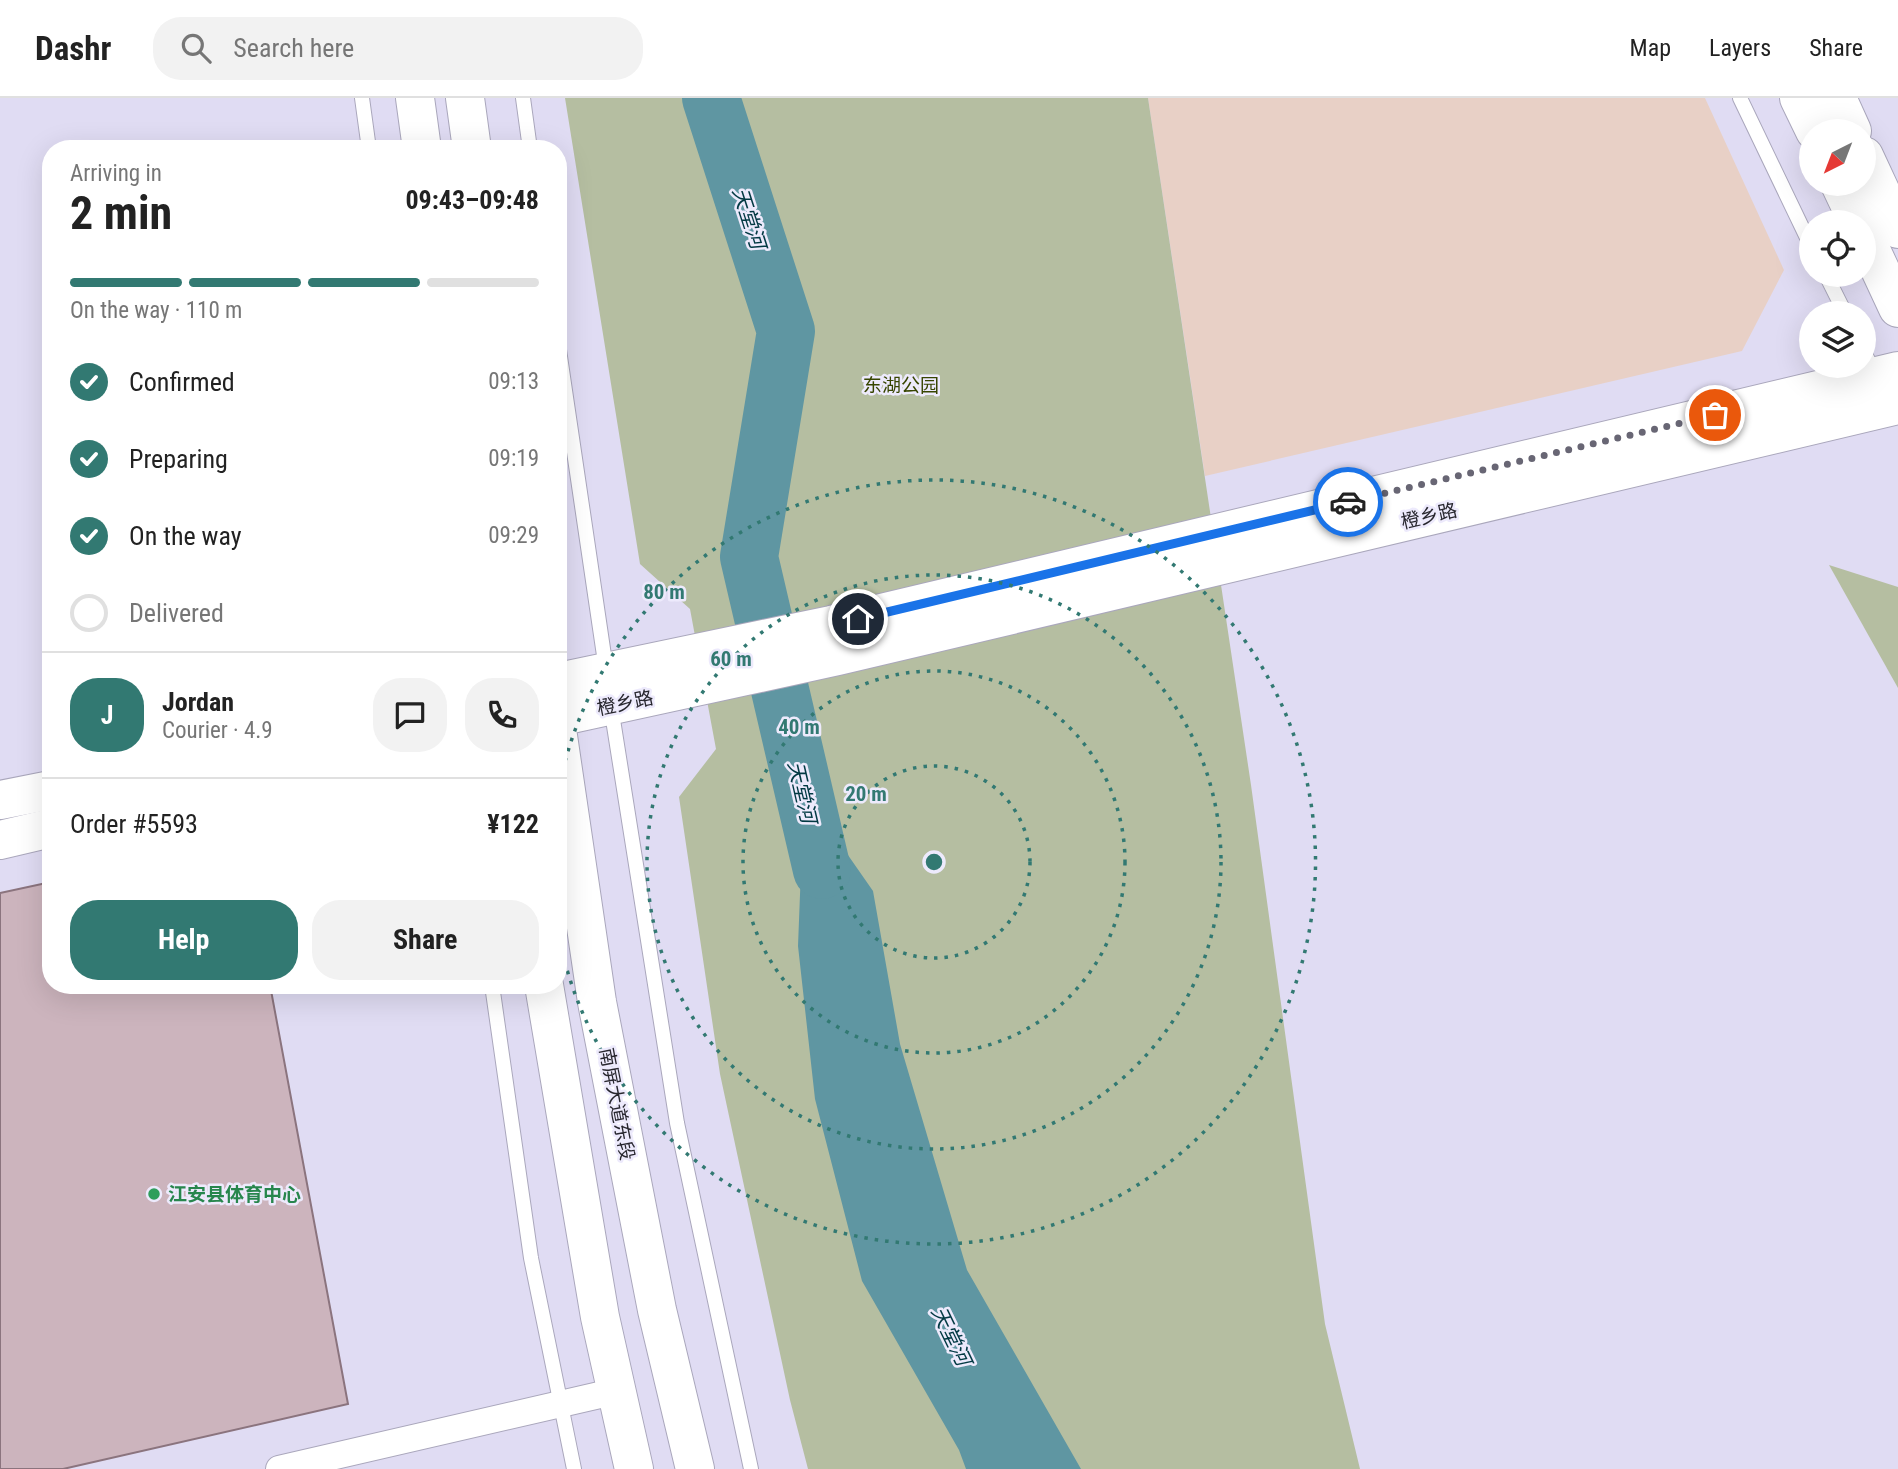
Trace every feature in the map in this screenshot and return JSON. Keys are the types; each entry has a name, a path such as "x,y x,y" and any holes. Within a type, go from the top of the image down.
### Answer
{"main road":[{"path":"415,98 421,140"},
{"path":"465,98 471,140"},
{"path":"1799,98 1809,119"},
{"path":"1837,98 1847,119"},
{"path":"1876,182 1898,229"},
{"path":"1876,261 1898,308"},
{"name":"橙乡路","path":"567,712 609,689 834,641 1887,389"},
{"name":"橙乡路","path":"567,683 609,689"},
{"path":"0,800 42,792"},
{"name":"南屏大道东段","path":"567,797 597,1002 657,1310 695,1469"},
{"path":"0,839 42,830"},
{"path":"546,994 600,1317 634,1469"}],"street":[{"path":"279,1469 617,1391"}],"lane":[{"path":"362,98 368,140"},
{"path":"523,98 529,140"},
{"path":"1740,98 1799,221"},
{"path":"567,404 677,1123 751,1469"},
{"path":"493,994 531,1258 574,1469"}],"shaded area":[{"path":"1148,98 1705,98 1784,270 1742,351 1205,476"}],"green space":[{"name":"东湖公园","path":"565,98 1148,98 1251,785 1325,1324 1360,1469 808,1469 790,1400 720,1074 679,797 716,749 690,609 640,564"},
{"path":"1829,565 1898,587 1898,688"}],"water":[{"path":"804,792 873,891 900,1044 967,1270 1081,1469 966,1469 959,1450 862,1281 815,1099 798,946"}],"building":[{"name":"江安县体育中心","path":"42,884 42,994 272,994 348,1404 63,1469 0,1469 0,893"}],"waterway":[{"name":"天堂河","path":"711,98 786,331 749,557 822,870"}],"way so far":[{"path":"1348,502 1715,415"}],"place":[{"name":"江安县体育中心","path":"154,1194"}],"route":[{"path":"858,619 1348,502"}]}
